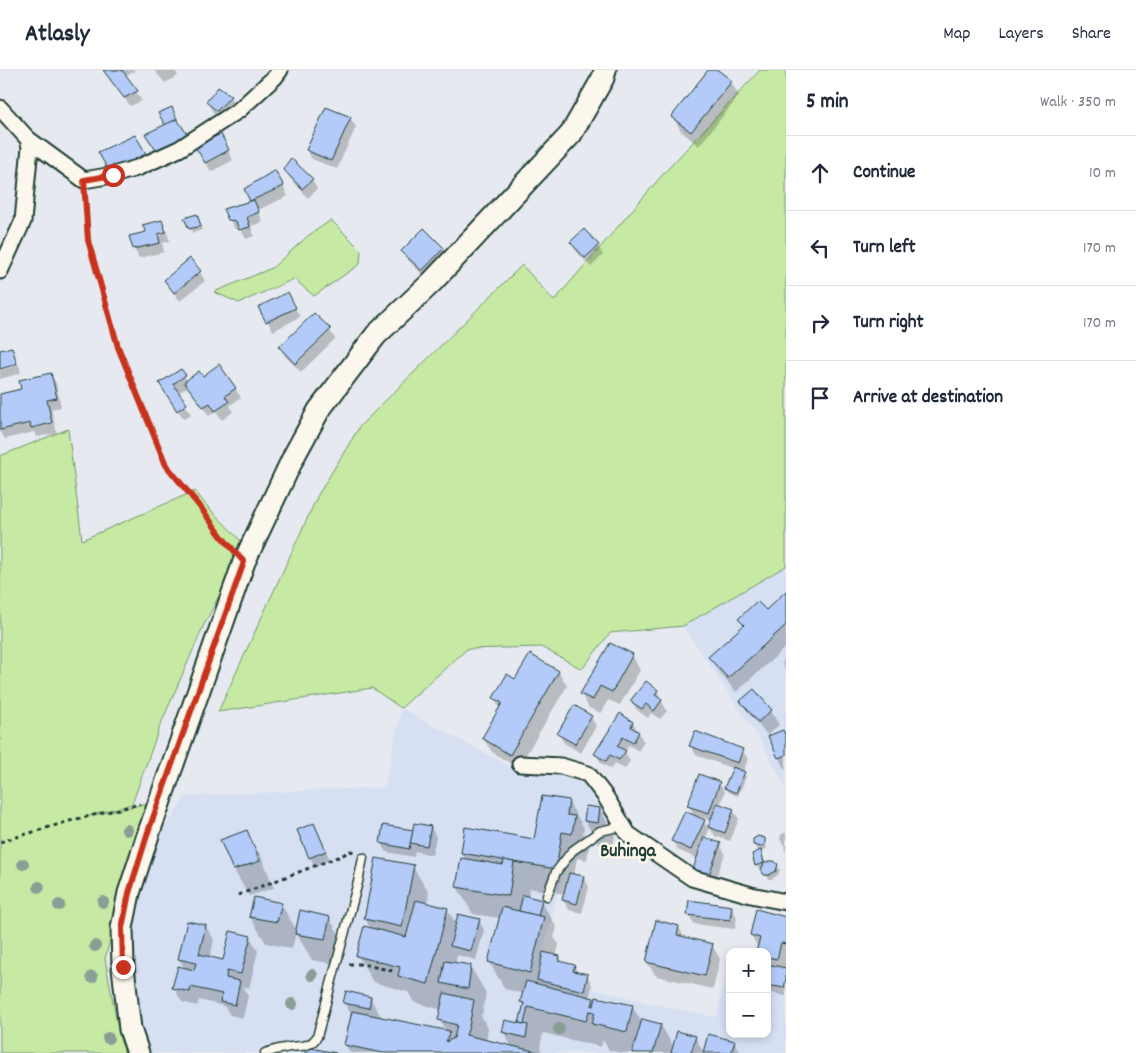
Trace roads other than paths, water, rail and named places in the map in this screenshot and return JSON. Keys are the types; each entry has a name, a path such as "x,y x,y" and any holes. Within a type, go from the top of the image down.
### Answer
{"main road":[{"path":"138,1053 130,1029 123,967 122,928 129,893 148,832 244,562 295,454 319,410 376,335 432,282 571,134 603,78 605,70"}],"street":[{"path":"0,108 28,139 84,180 113,175 137,168 179,149 239,110 275,77 280,70"},
{"path":"0,271 23,221 30,147 28,139"},
{"path":"520,764 561,766 588,774 605,796 628,834 692,878 750,896 786,902"}],"lane":[{"path":"547,896 556,872 572,851 600,832 623,826"},
{"path":"265,1053 285,1048 307,1046 317,1037 363,858"}],"district":[{"name":"Buhinga","path":"628,852"}]}
